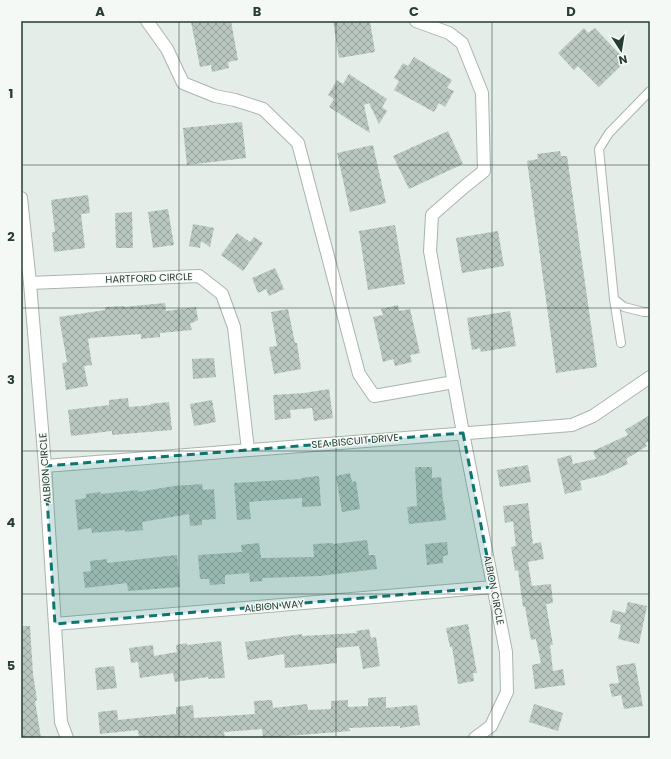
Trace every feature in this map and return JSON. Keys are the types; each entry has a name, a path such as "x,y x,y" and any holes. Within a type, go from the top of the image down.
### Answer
{"street":[{"path":"147,21 167,49 184,83 215,96 235,100 263,109 298,143 358,374 374,396 454,382"},
{"name":"ALBION CIRCLE","path":"416,21 449,33 462,43 482,93 484,172 464,187 432,216 430,251 463,433 506,652 507,692 491,726 475,738"},
{"name":"ALBION CIRCLE","path":"21,198 46,466 61,722 67,738"},
{"name":"HARTFORD CIRCLE","path":"30,283 199,276 216,289 222,294 234,327 248,450"},
{"name":"SEA BISCUIT DRIVE","path":"46,466 572,425 593,416 650,377"},
{"name":"ALBION WAY","path":"55,624 493,587"}],"lane":[{"path":"621,344 614,299 599,149 609,133 650,91"},
{"path":"614,299 624,307 650,312"}],"highlighted area":[{"path":"463,433 493,587 55,624 45,466"}],"building":[{"path":"231,21 238,60 228,62 229,68 212,72 211,65 200,67 191,22"},
{"path":"333,21 370,21 375,52 339,58"},
{"path":"584,28 588,33 595,28 626,61 599,87 578,66 574,70 558,53"},
{"path":"414,57 452,80 447,88 454,91 445,107 439,103 434,112 394,90 399,81 394,78 403,63 408,66"},
{"path":"349,74 387,99 382,107 387,111 379,124 369,103 364,105 370,133 329,107 334,99 328,95 337,80 343,84"},
{"path":"242,122 246,158 187,165 183,128"},
{"path":"448,131 463,164 409,189 393,156"},
{"path":"373,145 386,203 350,212 337,153"},
{"path":"560,151 561,156 567,156 597,367 556,373 527,161 538,159 537,154"},
{"path":"88,195 90,213 81,214 85,248 54,252 52,232 55,232 51,200"},
{"path":"168,209 174,245 153,248 148,212"},
{"path":"132,212 133,248 116,248 115,213"},
{"path":"193,224 214,228 210,247 201,241 200,248 189,246"},
{"path":"395,225 405,284 368,290 359,231"},
{"path":"498,231 504,266 462,273 456,238"},
{"path":"237,233 250,242 254,237 263,243 243,271 221,255"},
{"path":"275,268 284,289 269,296 266,289 258,293 252,278"},
{"path":"165,303 166,311 196,307 198,320 190,324 192,330 160,333 160,337 141,339 141,334 90,338 88,339 92,365 84,366 88,386 66,390 62,363 67,362 59,317 105,310 105,307 124,307"},
{"path":"398,305 399,311 410,309 420,353 410,355 412,362 395,366 393,359 383,362 373,317 383,315 381,309"},
{"path":"288,309 295,343 297,343 301,369 274,374 269,347 277,346 271,312"},
{"path":"510,311 516,346 481,352 480,348 472,350 467,318"},
{"path":"214,358 216,377 193,379 192,359"},
{"path":"329,389 333,418 314,421 312,408 290,410 291,418 275,420 273,395 304,393"},
{"path":"128,398 129,407 169,402 172,430 112,435 112,431 71,436 68,410 109,405 109,400"},
{"path":"212,400 216,422 194,426 190,404"},
{"path":"650,415 650,441 645,443 647,446 626,459 628,464 604,475 580,481 582,490 565,494 557,459 571,455 573,464 596,459 593,451 628,435 625,430"},
{"path":"528,465 531,482 500,487 497,470"},
{"path":"415,467 432,467 432,478 441,477 446,520 409,524 407,507 417,506"},
{"path":"350,473 352,482 356,481 360,509 342,512 336,476"},
{"path":"319,476 321,506 302,507 302,498 249,502 251,519 237,520 234,483 301,479"},
{"path":"202,484 203,490 214,489 216,519 202,520 202,525 190,526 189,514 142,522 143,530 92,533 91,528 78,530 75,500 86,498 86,494 138,490 138,492 174,486"},
{"path":"528,503 533,544 541,542 544,559 528,562 532,586 551,584 553,603 546,604 553,645 550,645 553,671 563,669 565,685 535,689 532,665 541,663 536,639 531,640 525,607 523,607 518,570 515,571 511,547 516,546 513,521 505,523 503,506"},
{"path":"367,540 369,555 375,555 377,569 320,576 262,578 263,581 250,582 249,573 225,575 225,584 210,585 209,579 200,579 198,555 242,552 241,545 259,543 261,558 314,557 313,544 333,544"},
{"path":"447,542 448,555 443,556 443,563 427,565 425,544"},
{"path":"177,555 180,587 128,591 127,583 85,588 83,572 91,571 90,561 107,559 107,563"},
{"path":"628,602 647,606 639,644 618,639 621,625 610,622 613,610 625,613"},
{"path":"468,624 477,673 473,673 474,681 458,684 452,647 450,647 446,628"},
{"path":"21,626 30,626 33,674 37,700 35,701 41,738 21,738"},
{"path":"369,629 371,638 376,637 380,666 363,669 359,646 336,648 337,663 285,668 284,654 248,660 245,642 302,634 302,636 357,633 356,631"},
{"path":"221,641 225,678 208,679 208,677 175,682 173,673 140,678 138,662 131,663 129,648 153,645 154,656 177,652 176,645"},
{"path":"635,663 643,706 624,709 621,695 612,697 609,684 619,683 616,666"},
{"path":"114,666 117,688 97,690 95,668"},
{"path":"386,697 386,708 417,705 420,725 400,728 400,726 349,728 350,731 263,738 262,729 224,732 225,738 139,738 138,730 100,734 98,712 117,710 118,720 176,714 176,707 193,705 194,718 255,714 254,701 272,700 273,708 307,704 308,710 331,709 331,701 348,700 348,707 368,706 368,698"},
{"path":"534,704 563,713 558,731 529,722"}]}
